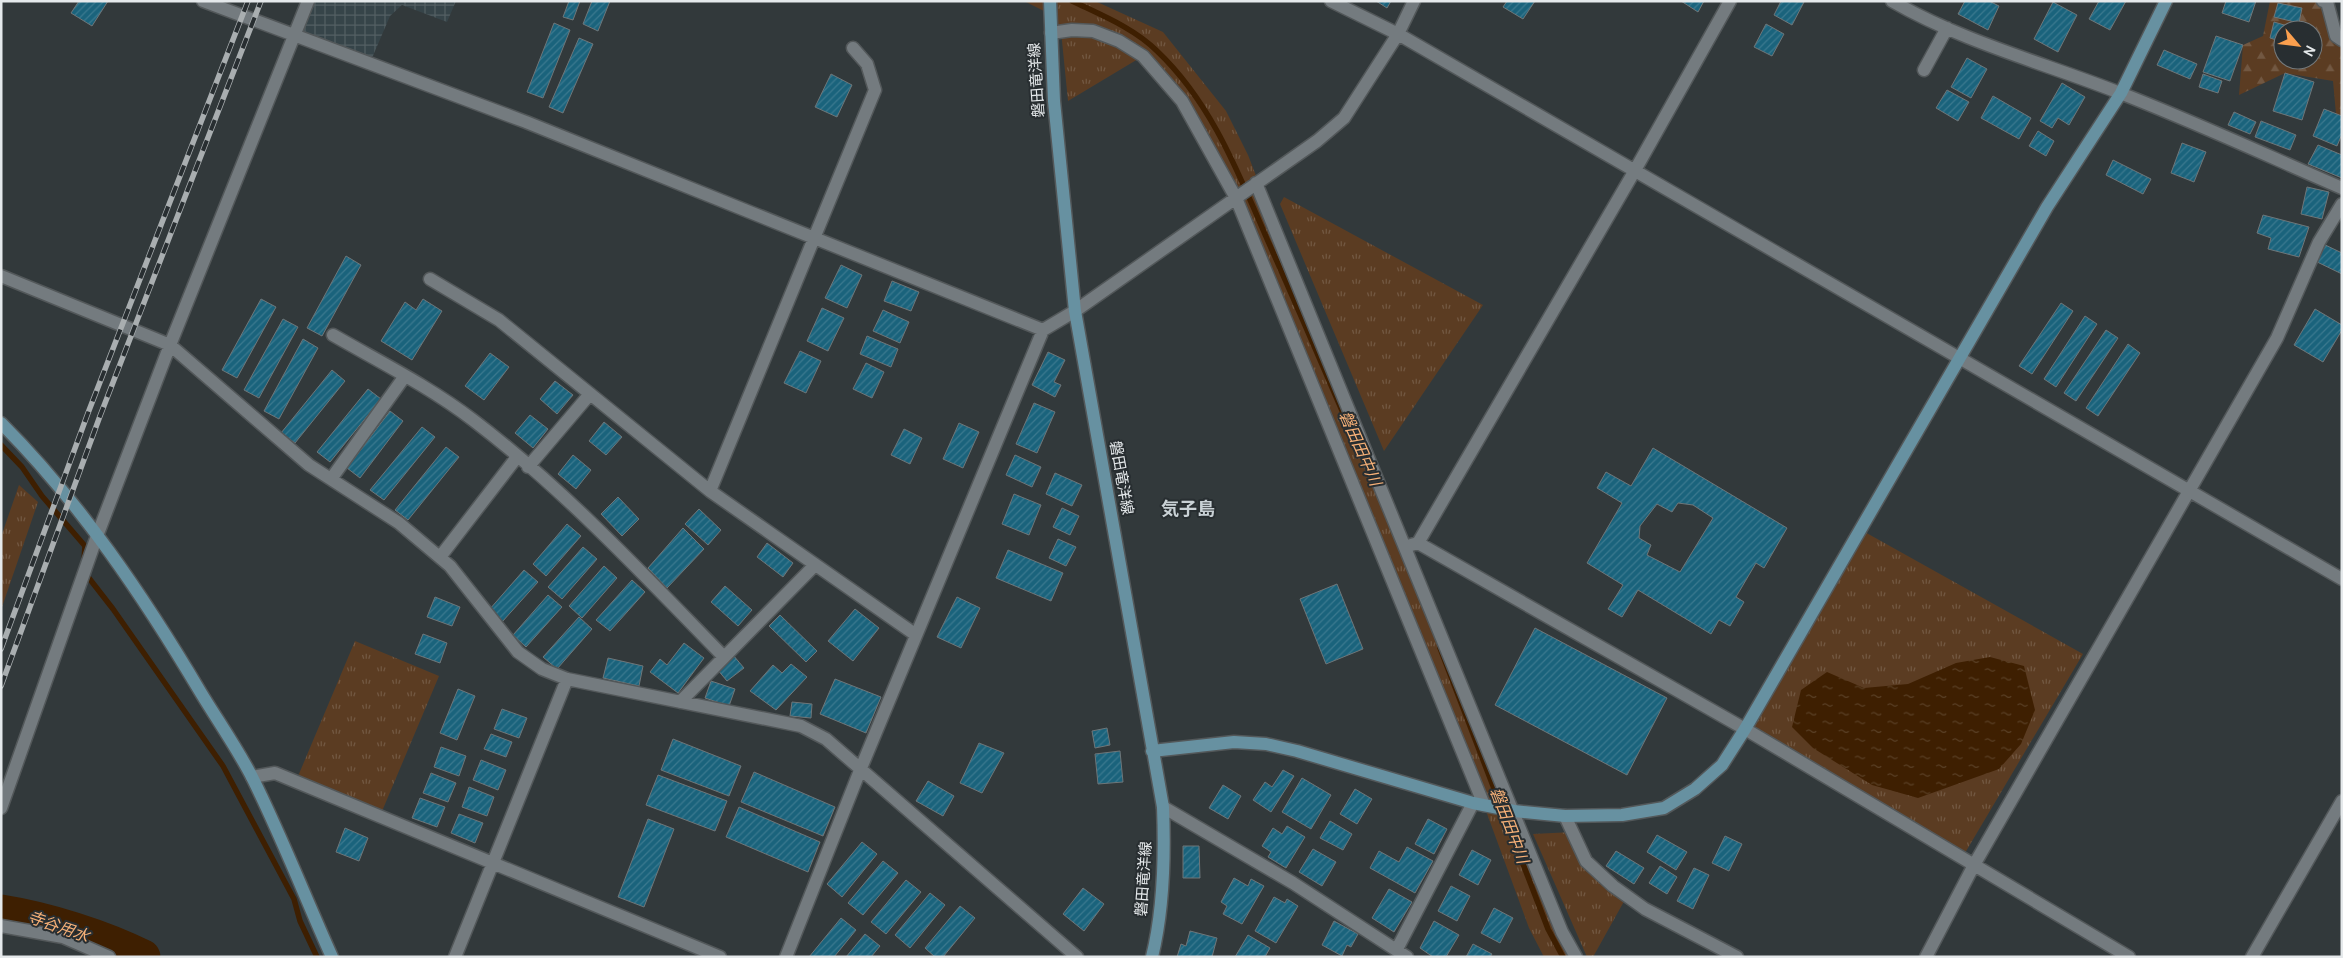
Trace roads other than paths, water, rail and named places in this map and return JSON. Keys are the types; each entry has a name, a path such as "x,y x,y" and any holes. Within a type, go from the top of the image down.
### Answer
{"street":[{"path":"203,1 294,37 526,122 816,237 1042,330"},
{"path":"1,808 97,536 170,345 308,1"},
{"name":"磐田竜洋線","path":"1050,1 1054,101 1075,311 1163,808 1165,845 1162,888 1152,957"},
{"path":"1332,1 1398,34 1959,360 2342,579"},
{"path":"786,957 861,768 1042,330 1075,311 1236,198 1317,141 1344,118 1398,34 1414,1"},
{"path":"1412,544 1634,172 1730,1"},
{"path":"1892,1 1914,14 1947,28 2121,93 2342,188"},
{"path":"1152,751 1234,742 1266,744 1297,751 1482,805 1565,816 1622,815 1664,808 1695,789 1722,765 1745,729 2047,207 2121,93 2166,1"},
{"path":"2323,1 2327,2 2336,36 2342,40"},
{"path":"1924,70 1947,28"},
{"path":"1051,33 1072,30 1093,31 1119,40 1143,56 1178,94 1236,198 1482,805"},
{"path":"710,491 875,90 868,64 853,48"},
{"path":"1256,183 1412,544 1511,810 1562,932 1576,957"},
{"path":"1926,957 1974,864 2277,338 2319,242 2342,204"},
{"path":"1,276 170,345 309,465 399,523 440,557 450,566 518,652 542,669 567,680 801,726 826,739 1077,957"},
{"path":"430,279 499,320 710,491 916,635"},
{"path":"333,335 405,376 472,420 517,457 598,528 724,657"},
{"path":"331,479 405,376"},
{"path":"528,467 590,394"},
{"path":"1,423 31,452 138,592 252,777 332,957"},
{"path":"440,557 517,457"},
{"path":"1412,544 1745,729 2129,957"},
{"path":"680,702 815,565"},
{"path":"454,957 567,680"},
{"path":"252,777 275,773 720,957"},
{"path":"2252,957 2342,801"},
{"path":"1163,808 1293,883 1402,953 1482,805"},
{"path":"1565,816 1586,861 1613,886 1645,909 1737,957"},
{"path":"1,926 63,938 109,957"}],"water":[{"path":"1990,657 2024,666 2035,710 2021,744 1999,769 1918,798 1872,785 1813,748 1792,727 1801,690 1827,672 1864,688 1908,684 1956,663"}],"waterway":[{"name":"磐田田中川","path":"1072,1 1138,35 1157,51 1193,92 1208,115 1234,164 1343,413"},
{"path":"1,445 22,467 42,496 85,546 84,560"},
{"path":"85,573 113,609 223,766 294,899 300,921 317,957"},
{"name":"磐田田中川","path":"1440,648 1548,929 1563,957"},
{"name":"寺谷用水","path":"1,912 37,919 74,930 143,957"}],"railway":[{"path":"1,649 88,413 248,1"},
{"path":"1,686 100,416 261,1"}],"district":[{"name":"気子島","path":"1188,510"}]}
